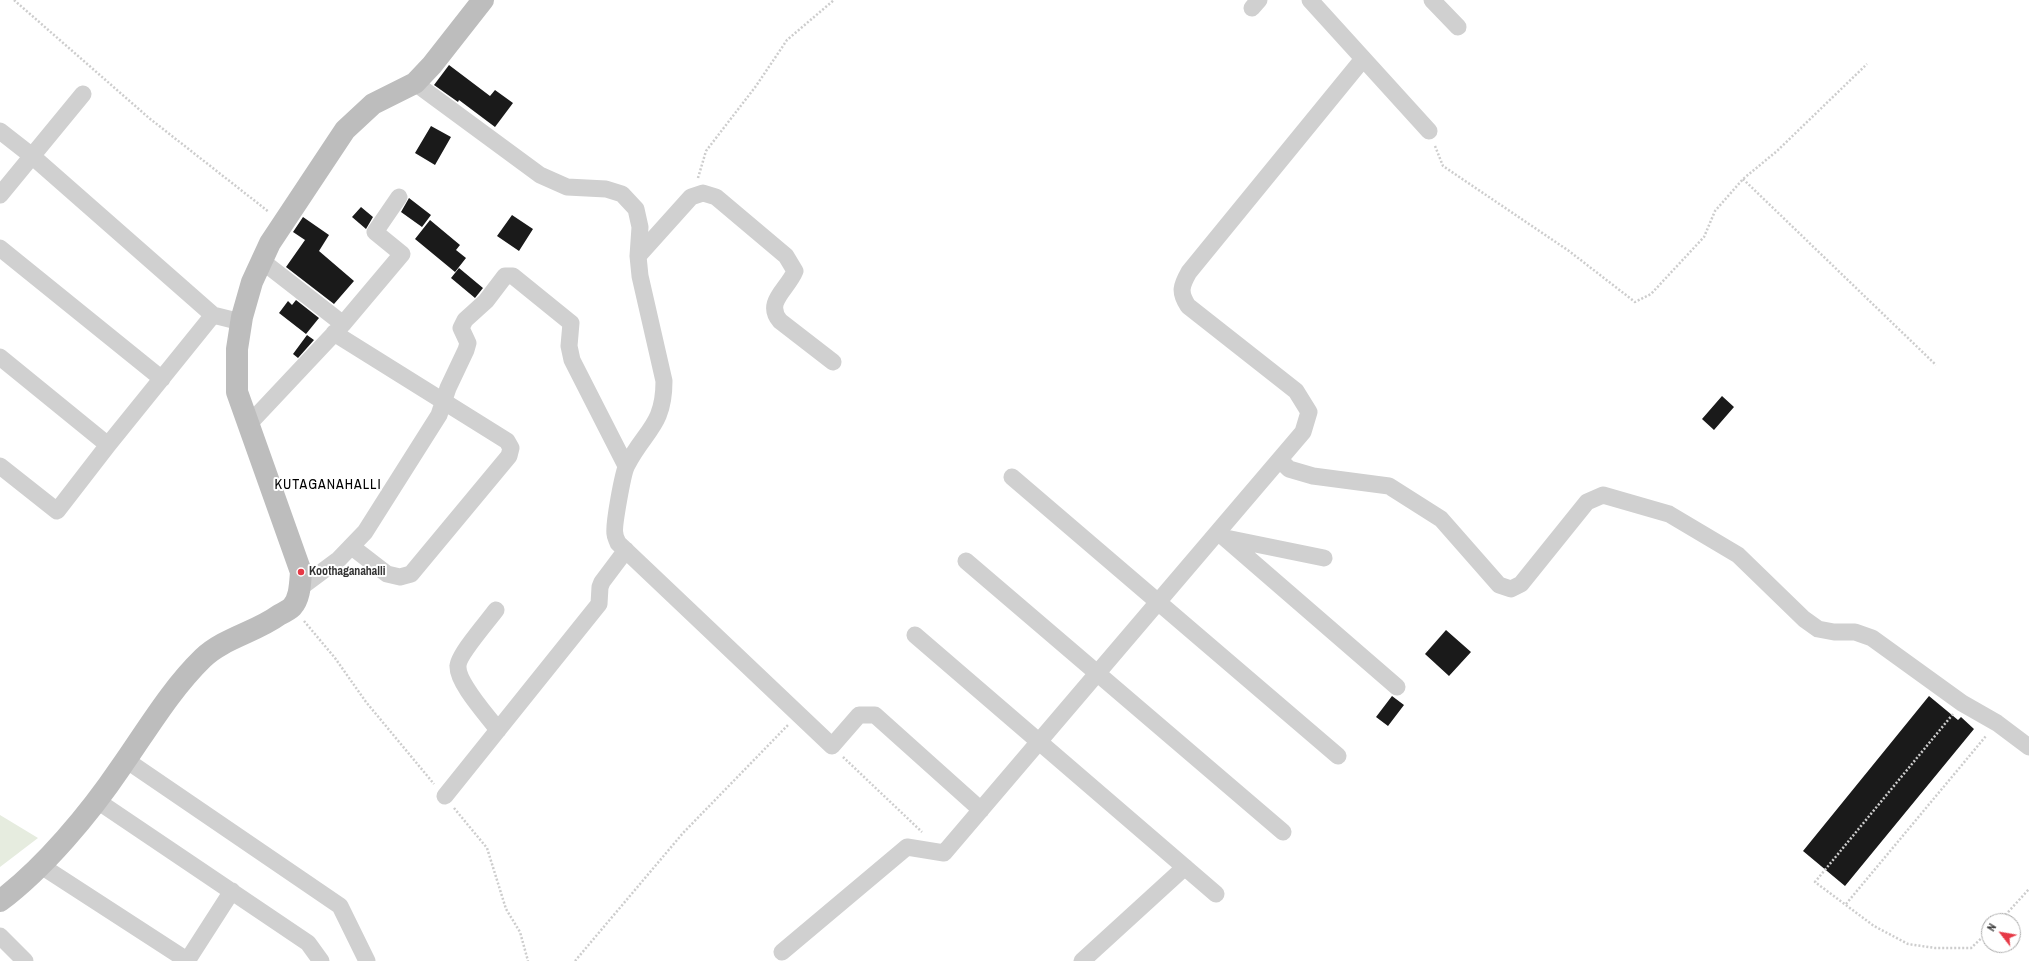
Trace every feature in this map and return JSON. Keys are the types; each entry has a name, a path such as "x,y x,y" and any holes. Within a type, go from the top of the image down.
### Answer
{"street":[{"path":"296,597 300,572 237,392 237,349 241,322 252,282 270,243 345,130 373,104 415,83 483,0"},
{"path":"1310,0 1429,131"},
{"path":"1432,0 1458,27"},
{"path":"782,952 907,847 944,853 1159,602 1222,535 1303,432 1309,412 1296,391 1188,306 1182,296 1183,283 1189,272 1363,59"},
{"path":"415,83 540,175 567,187 606,190 622,194 636,209 640,227 638,256 640,276 664,380 664,395 662,409 656,422 626,466 614,534 618,543 832,746 859,715 875,715 981,810"},
{"path":"0,195 83,94"},
{"path":"0,131 32,156 213,315 241,322"},
{"path":"638,256 691,197 703,192 716,197 786,256 794,271 792,279 776,299 774,314 780,321 833,362"},
{"path":"248,425 339,328 402,254 375,232 399,197"},
{"path":"0,248 162,379"},
{"path":"262,261 339,328 444,402 507,441 511,448 510,456 411,574 400,577 388,574 352,547"},
{"path":"0,901 40,865 96,800 126,760 183,678 204,657 226,642 272,620 352,547 365,532 439,415 448,388 468,343 461,328 465,320 486,301 505,276 512,276 571,323 569,346 572,360 626,466"},
{"path":"0,466 57,511 213,315"},
{"path":"0,357 108,445"},
{"path":"1280,460 1289,469 1314,476 1389,486 1441,519 1499,585 1511,589 1521,584 1587,502 1603,495 1669,514 1738,554 1804,619 1818,629 1834,632 1856,632 1872,638 1962,703 1997,723 2029,747"},
{"path":"1012,477 1338,756"},
{"path":"1222,535 1324,558"},
{"path":"1222,535 1397,687"},
{"path":"445,796 599,604 600,587 602,582 626,550"},
{"path":"966,561 1283,832"},
{"path":"496,610 465,650 458,665 460,678 498,730"},
{"path":"915,635 1216,894"},
{"path":"126,760 340,906 367,961"},
{"path":"96,800 308,943 321,961"},
{"path":"40,865 187,961 232,892"},
{"path":"1082,961 1185,867"},
{"path":"0,936 25,961"}],"path":[{"path":"14,0 150,118 283,223"},
{"path":"703,192 697,182 706,151 756,86 787,40 834,0"},
{"path":"1429,131 1443,166 1569,251 1635,302 1651,294 1704,237 1715,211 1744,180 1777,151 1867,64"},
{"path":"1744,180 1936,365"},
{"path":"296,597 335,658 366,702 487,848 506,909 520,932 528,961"},
{"path":"1962,703 1815,882 1874,926 1908,944 1935,948 1971,948 1981,939"},
{"path":"575,961 683,833 798,714"},
{"path":"1846,904 1997,723"},
{"path":"832,746 944,853"},
{"path":"2007,913 2029,889"}],"shaded area":[{"path":"0,815 38,838 0,867"}],"building":[{"path":"449,65 490,96 495,90 513,103 495,127 459,100 458,102 434,85"},
{"path":"431,126 451,137 435,165 415,153"},
{"path":"409,198 431,215 422,227 401,212"},
{"path":"361,207 373,217 366,229 352,217"},
{"path":"512,215 533,229 519,251 497,236"},
{"path":"303,217 329,235 319,251 354,281 334,304 286,267 305,240 293,232"},
{"path":"430,220 460,245 456,250 466,258 455,272 415,239"},
{"path":"459,268 483,288 475,298 451,278"},
{"path":"296,300 319,318 306,334 279,313 288,301 292,305"},
{"path":"307,335 314,340 298,358 293,354"},
{"path":"1722,396 1734,407 1714,430 1702,419"},
{"path":"1446,630 1471,652 1449,676 1425,654"},
{"path":"1392,696 1404,705 1388,726 1376,717"},
{"path":"1929,696 1958,720 1961,717 1974,729 1845,886 1803,851"}],"place":[{"name":"Koothaganahalli","path":"301,572"}],"district":[{"name":"KUTAGANAHALLI","path":"328,485"}]}
